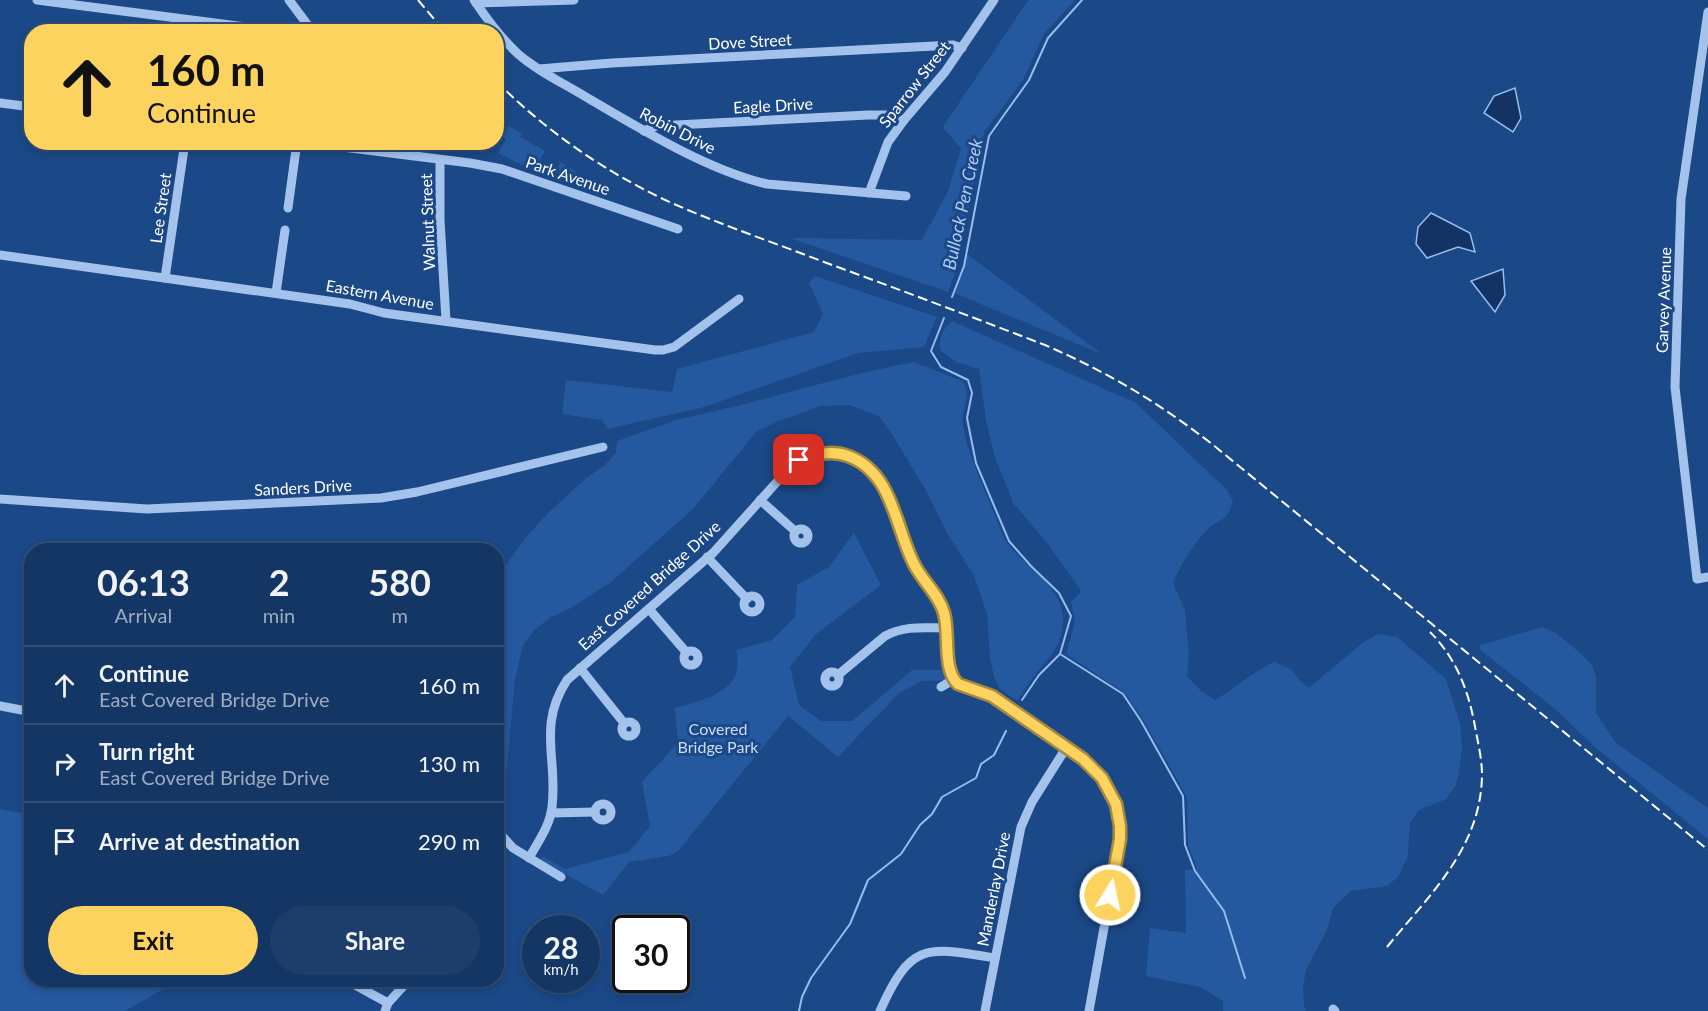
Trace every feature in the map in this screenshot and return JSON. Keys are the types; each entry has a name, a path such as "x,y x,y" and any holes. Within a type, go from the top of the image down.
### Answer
{"street":[{"path":"37,0 223,24"},
{"path":"289,0 307,24"},
{"path":"475,2 574,0"},
{"name":"Sparrow Street","path":"869,193 885,149 904,120 962,48 994,0"},
{"name":"Robin Drive","path":"475,2 493,24"},
{"name":"Garvey Avenue","path":"1708,12 1681,199 1675,387 1697,579 1708,577"},
{"name":"Robin Drive","path":"504,37 516,52 539,69 644,131 713,164 753,180 791,186 906,196"},
{"name":"Dove Street","path":"539,69 953,45 962,48"},
{"path":"0,103 24,106"},
{"name":"Eagle Drive","path":"644,131 656,126 857,116 889,115 904,120"},
{"name":"Lee Street","path":"165,278 184,150"},
{"path":"288,208 296,150"},
{"name":"Park Avenue","path":"367,150 502,169 550,183 678,229"},
{"name":"Walnut Street","path":"440,159 440,220 446,320"},
{"path":"276,293 285,230"},
{"name":"Eastern Avenue","path":"0,255 350,304 384,313 663,350 674,347 739,299"},
{"name":"Sanders Drive","path":"0,499 147,509 381,498 417,492 603,447"},
{"name":"East Covered Bridge Drive","path":"529,858 551,813 550,723 553,708 567,680 707,557 799,460 821,454 843,454 865,464 876,475 884,488 913,562 942,608 947,628 949,664 953,680"},
{"path":"760,500 795,531"},
{"path":"707,557 747,599"},
{"path":"649,609 686,652"},
{"path":"838,675 894,631 902,628 947,628"},
{"path":"580,668 624,723"},
{"path":"940,687 953,680 958,684 992,696 1090,765 1102,778 1116,804 1120,826 1114,876 1089,1011"},
{"path":"0,706 24,710"},
{"name":"Manderlay Drive","path":"985,1011 1021,827 1032,802 1066,748"},
{"path":"551,813 595,812"},
{"path":"504,838 529,858 561,877"},
{"path":"880,1011 890,989 902,971 920,955 946,950 995,958"},
{"path":"356,987 386,1007 403,987"}],"green space":[{"path":"1028,0 1075,0 1044,34 1023,80 984,132 958,265 948,292 790,238 922,240 948,191 961,149 943,127"},
{"path":"508,126 522,133 520,137 545,151 534,171 498,153 500,150 504,150 506,139 504,135"},
{"path":"561,162 584,177 578,186 555,172"},
{"path":"967,254 1102,354 954,293"},
{"path":"815,276 937,317 924,347 858,353 704,407 608,429 602,420 562,414 566,380 672,392 677,369 814,332 823,314 809,283"},
{"path":"952,321 1136,403 1226,489 1233,501 1231,508 1225,517 1201,537 1183,562 1173,583 1185,610 1189,655 1187,676 1200,690 1215,700 1259,670 1275,662 1291,669 1309,688 1362,643 1378,634 1397,637 1446,679 1460,723 1462,747 1456,785 1446,799 1419,810 1410,823 1408,856 1398,877 1387,886 1351,891 1333,908 1327,930 1306,970 1303,987 1306,1011 1223,1011 1223,1001 1200,987 1146,976 1150,928 1186,933 1185,870 1197,869 1188,845 1187,797 1145,723 1125,693 1066,654 1075,622 1071,602 1081,591 1047,543 1013,503 995,457 986,421 979,369 956,362 940,350 942,334"},
{"path":"913,362 962,381 965,386 967,397 963,425 965,437 1002,534 1015,553 1050,587 1057,597 1063,619 1061,636 1053,653 1017,701 1000,689 994,677 990,658 987,614 974,576 947,533 924,487 893,436 879,416 849,405 821,406 757,431 693,509 611,582 569,609 551,617 533,631 523,646 515,679 506,778 504,780 504,568 528,535 585,479 606,464 616,452 617,441 676,420"},
{"name":"Covered Bridge Park","path":"854,533 881,585 816,634 790,667 799,705 821,721 852,721 912,670 950,670 953,680 922,681 899,693 838,757 788,716 678,851 669,856 629,862 603,895 540,860 542,856 565,869 629,852 650,826 642,782 678,743 675,708 710,697 729,685 735,676 736,650 772,640 795,617 797,585 829,567"},
{"path":"1542,627 1556,633 1586,658 1593,667 1596,678 1596,712 1615,742 1708,808 1708,839 1596,748 1555,709 1479,649 1480,645"},
{"path":"0,809 24,814 24,987 167,987 125,1011 0,1011"}],"shaded area":[{"path":"1515,88 1521,118 1513,132 1484,113 1494,96"},
{"path":"1431,213 1470,233 1475,252 1458,247 1427,258 1416,244 1418,227"},
{"path":"1503,269 1505,295 1495,312 1471,281"}],"waterway":[{"name":"Bullock Pen Creek","path":"952,297 964,266 989,136 1029,80 1048,38 1082,0"},
{"path":"944,318 931,351 941,367 968,380 972,393 967,418 976,463 1009,541 1059,593 1071,616 1060,654 1123,694 1141,721 1183,796 1185,845 1195,871 1224,911 1245,978"},
{"path":"1022,700 1039,675 1060,654"},
{"path":"799,1011 802,997 811,978 850,924 868,880 901,854 920,825 932,814 942,797 976,778 981,764 994,755 1006,731"}],"railway":[{"path":"418,0 438,24"},
{"path":"504,89 534,116 575,147 618,175 663,199 723,224 1045,345 1111,377 1151,401 1212,444 1708,850"},
{"path":"1387,947 1450,869 1473,825 1479,801 1481,762 1468,696 1453,662 1430,632"}],"route":[{"path":"799,460 821,454 843,454 865,464 876,475 884,488 913,562 942,608 947,628 950,673 953,680 958,684 992,696 1083,759 1102,778 1116,804 1120,826 1120,839 1110,895"}]}
